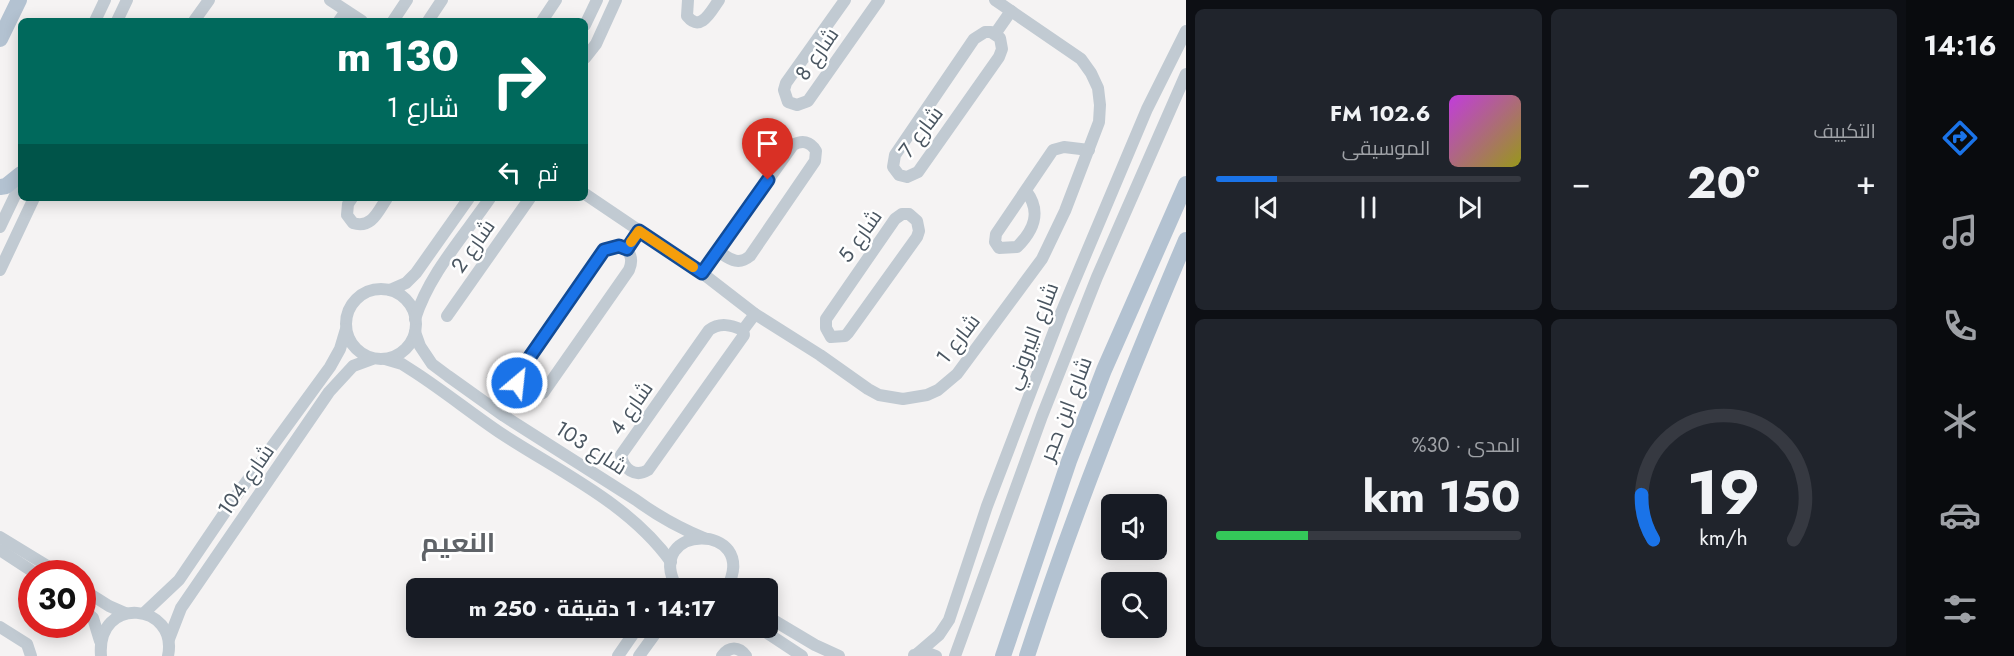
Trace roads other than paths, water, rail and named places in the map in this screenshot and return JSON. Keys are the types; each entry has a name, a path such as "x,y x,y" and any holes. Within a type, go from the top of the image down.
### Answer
{"main road":[{"path":"0,39 19,0"},
{"path":"0,187 6,186 18,176"},
{"name":"شارع ابن حجر","path":"1003,656 1069,461 1104,370 1167,226 1182,207 1186,184"},
{"path":"1027,656 1090,474 1186,238 1180,227 1167,226"}],"street":[{"path":"96,18 105,0"},
{"path":"118,18 127,0"},
{"path":"196,18 209,0"},
{"path":"330,0 342,16"},
{"path":"398,18 407,0"},
{"path":"430,18 442,0"},
{"path":"544,18 556,0"},
{"path":"588,20 597,0"},
{"path":"588,54 596,44 616,0"},
{"path":"688,0 687,16 691,21 698,22 704,21 719,0"},
{"name":"شارع 8","path":"845,0 786,83 784,90 788,102 797,105 808,101 879,0"},
{"name":"شارع 1","path":"588,196 702,273 755,314 868,389 891,398 903,399 921,397 938,390 948,383 976,350 1042,259 1065,211 1097,130 1100,113 1098,88 1091,73 1074,52 995,0"},
{"path":"995,34 1011,10"},
{"name":"شارع البيروني","path":"915,655 939,635 949,620 987,506 1050,343 1129,150 1186,31"},
{"name":"شارع 7","path":"985,32 995,34 1002,42 999,57 918,172 908,177 899,175 893,167 895,155 974,39 985,32"},
{"name":"شارع البيروني","path":"955,656 1060,369 1125,212 1186,74"},
{"path":"702,273 793,145 800,141 810,144 816,151 815,161 750,256 738,262 719,252"},
{"path":"1026,191 1036,211 1034,224 1017,247 999,248 995,242 996,234 1053,150 1064,147 1089,150"},
{"path":"0,227 18,189"},
{"path":"0,270 33,201"},
{"path":"350,201 347,215 353,223 363,225 372,220 385,201"},
{"path":"390,290 402,296 411,306 415,319 415,332 409,345 398,355 379,359 360,353 350,342 346,329 348,312 357,298 373,290 390,290 406,284 467,201"},
{"path":"415,319 421,300 430,284 488,201"},
{"name":"شارع 2","path":"447,316 528,201"},
{"name":"شارع 5","path":"902,214 912,216 918,224 917,237 848,333 840,337 831,337 826,328 826,319 895,219 902,214"},
{"path":"627,249 639,231"},
{"path":"619,246 627,249 631,256 629,270 543,393 535,397 524,396 517,387 518,374 604,250 619,246"},
{"name":"شارع 4","path":"743,330 728,325 709,330 621,455 624,466 631,472 640,474 648,470 744,335 743,330 755,314"},
{"name":"شارع 104","path":"144,613 179,580 236,496 330,367 340,349 346,329"},
{"name":"شارع 103","path":"415,332 420,346 432,364 476,397 636,500 658,517 720,543 729,553 733,573"},
{"name":"شارع 5","path":"819,355 831,337"},
{"path":"1050,343 1056,352 1067,352"},
{"name":"شارع 104","path":"168,656 169,639 182,608 329,392 353,366 379,359"},
{"name":"شارع 103","path":"379,359 402,364 500,433 590,489 642,528 659,546 671,567 674,578"},
{"path":"1043,362 1054,361 1060,369"},
{"path":"0,537 38,560"},
{"path":"667,578 674,554 683,543 694,538 704,538"},
{"path":"0,550 18,562"},
{"path":"731,578 733,573"},
{"path":"733,573 735,578"},
{"path":"96,598 125,613 144,613 155,618 164,628 169,639"},
{"path":"100,641 105,628 125,613"},
{"path":"778,623 839,656"},
{"path":"0,627 27,645 31,656"},
{"path":"96,628 101,656"},
{"path":"618,656 630,638"},
{"path":"639,656 652,638"},
{"path":"775,638 802,656"},
{"path":"722,656 725,651 734,648 741,650 746,656"},
{"path":"915,655 936,656"}],"district":[{"name":"النعيم","path":"458,542"}]}
